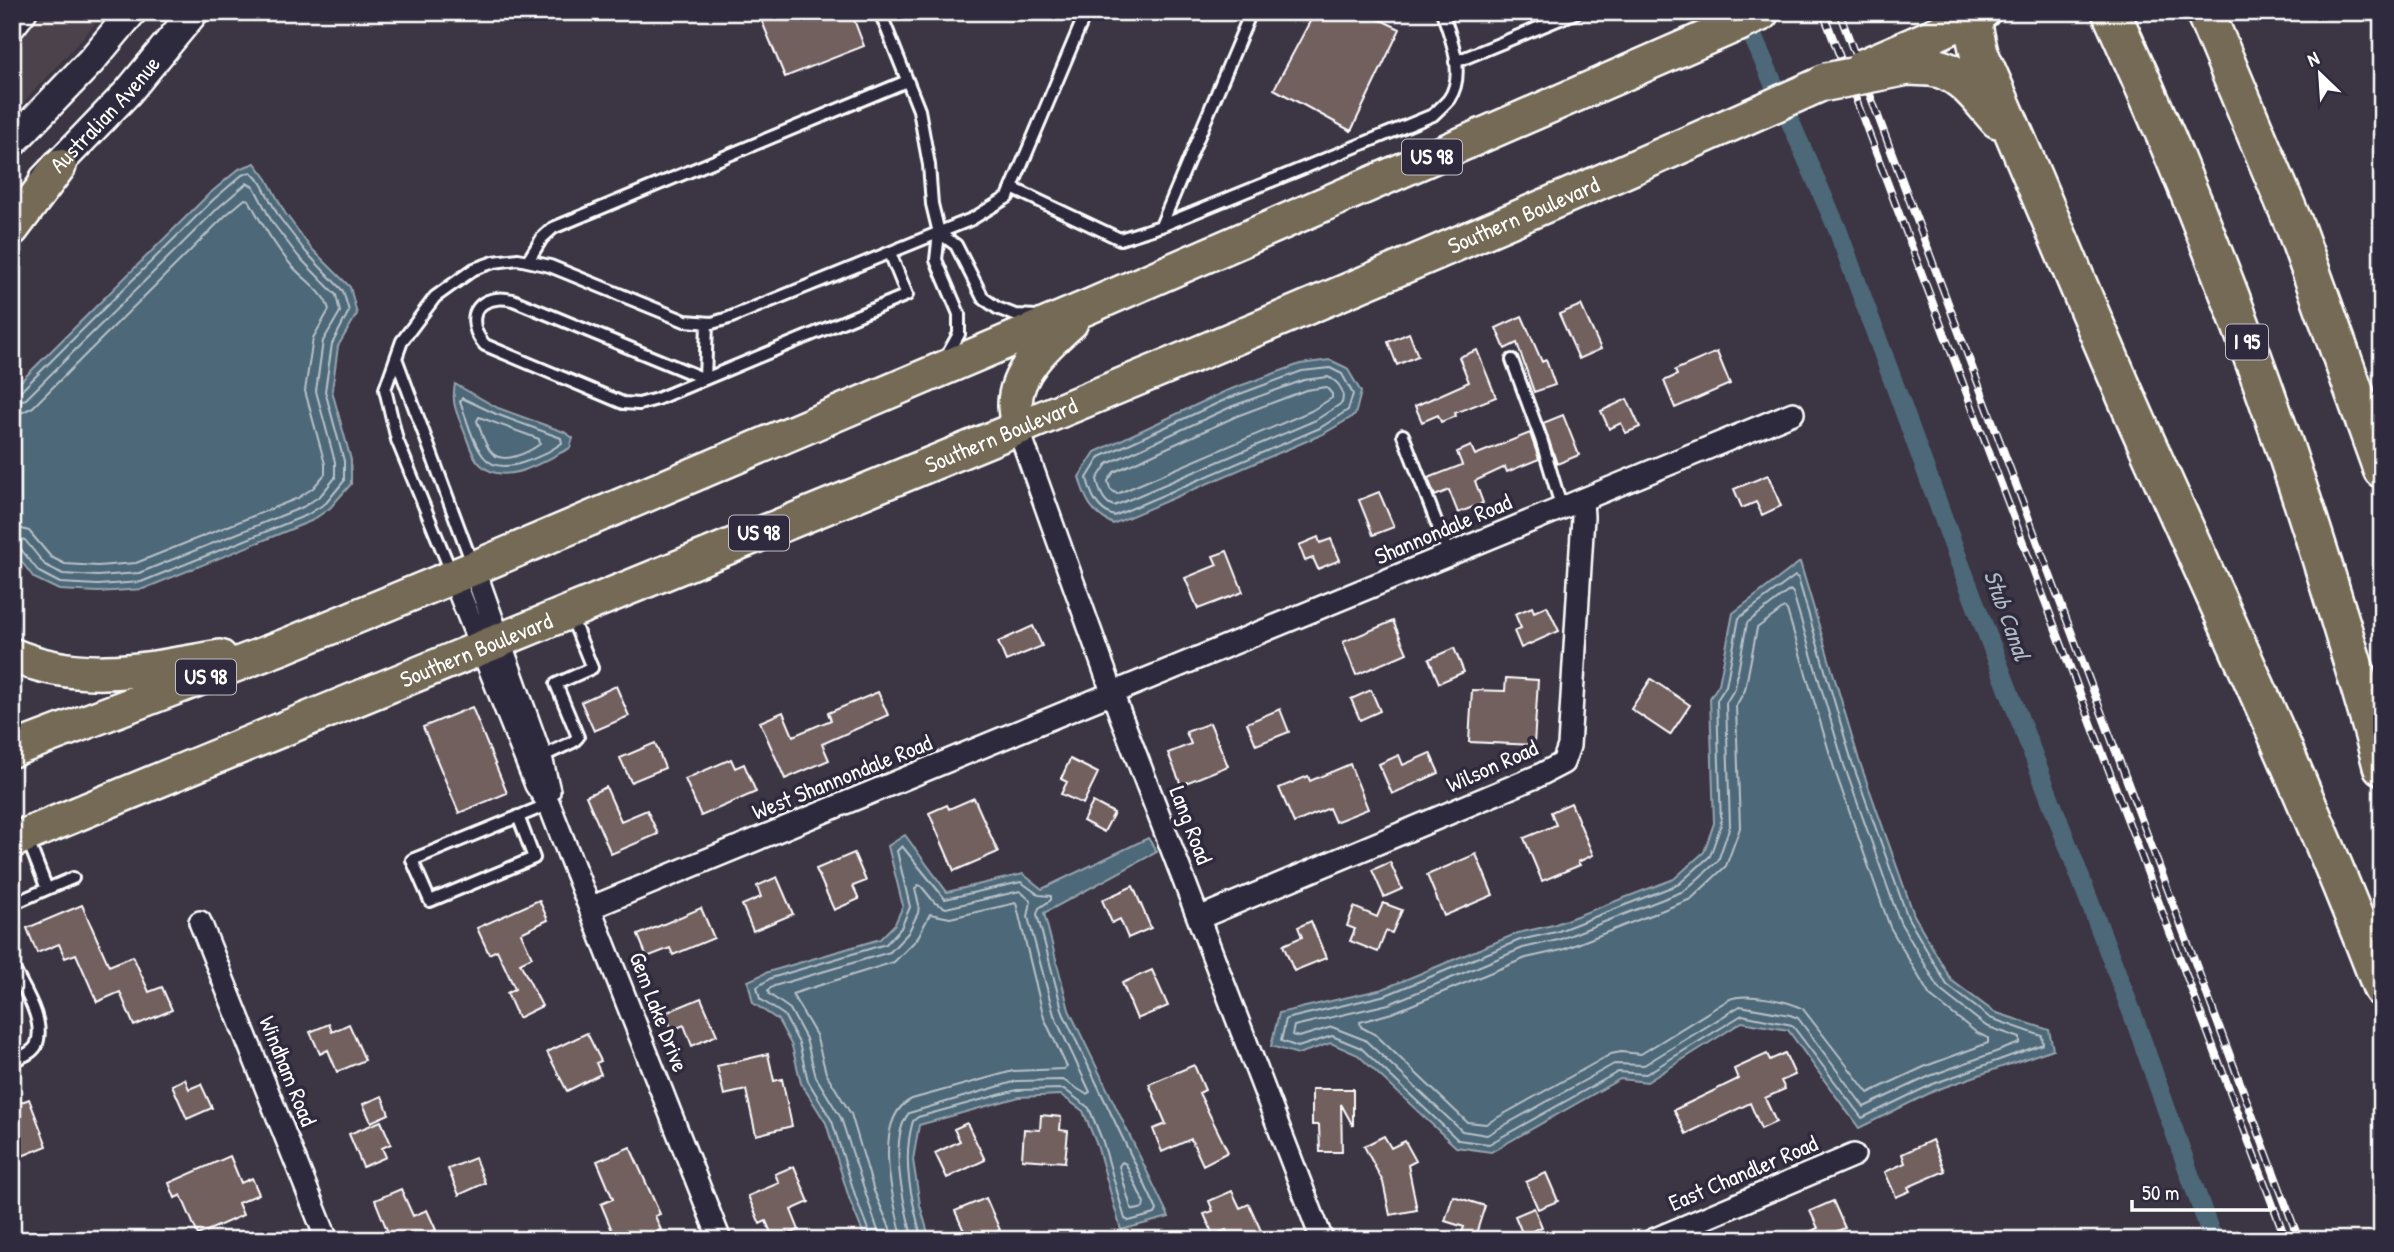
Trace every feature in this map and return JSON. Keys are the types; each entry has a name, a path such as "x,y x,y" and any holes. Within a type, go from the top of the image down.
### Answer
{"highway":[{"name":"I 95","path":"2111,12 2178,163 2275,418 2318,546 2382,766"},
{"path":"2205,12 2295,228 2382,469"},
{"path":"1826,82 1908,66 1974,14"},
{"path":"1974,14 1979,53 2081,293 2287,759 2382,988"},
{"name":"US 98","path":"12,750 127,708 464,573 1075,312 1753,16"},
{"path":"1924,55 1968,85 2018,141"},
{"name":"Southern Boulevard","path":"19,838 490,642 1018,428 1826,82"},
{"path":"12,229 59,166"},
{"path":"1018,428 1015,402 1022,378 1075,312"},
{"path":"12,655 74,673 108,673 285,646"},
{"path":"12,763 127,708"}],"main road":[{"name":"Australian Avenue","path":"12,143 91,61 132,12"},
{"name":"Australian Avenue","path":"12,210 59,166 128,92 194,12"}],"street":[{"path":"12,30 26,12"},
{"name":"Shannondale Road","path":"1114,694 1793,413"},
{"name":"Lang Road","path":"1018,428 1114,694 1322,1240"},
{"name":"Wilson Road","path":"1199,918 1538,776 1563,763 1569,746 1583,517 1572,505"},
{"name":"Gem Lake Drive","path":"464,573 490,642 536,785 550,804 720,1240"},
{"name":"Gem Lake Drive","path":"490,642 541,757 548,780 550,804"},
{"name":"West Shannondale Road","path":"590,908 1114,694"},
{"name":"Windham Road","path":"201,922 327,1240"},
{"name":"East Chandler Road","path":"1653,1240 1854,1155"}],"lane":[{"path":"880,12 919,110 929,165 932,204 939,233 936,260 959,314 959,334 939,370"},
{"path":"464,573 397,440 385,389 402,341 435,297 474,269 518,258 550,266 685,321 707,323 730,318 972,219 1008,197 1086,12"},
{"path":"1161,226 1251,12"},
{"path":"1012,188 1120,239 1161,226 1433,115 1451,97 1457,75 1452,41 1442,12"},
{"path":"1455,62 1577,12"},
{"path":"528,261 542,238 552,228 907,81"},
{"path":"939,233 956,244 975,287 990,303 1015,314 1075,312"},
{"path":"705,379 513,300 496,299 483,304 472,323 476,335 485,345 623,402 639,404 657,399 908,295 890,253"},
{"path":"705,379 707,323"},
{"path":"396,358 464,573"},
{"path":"1512,360 1541,439 1572,505"},
{"path":"1403,435 1449,555"},
{"path":"541,757 578,737 556,684 592,668 569,611"},
{"path":"517,816 534,858 430,901 412,860 517,816 550,804"},
{"path":"19,838 47,889"},
{"path":"17,902 73,878"},
{"path":"12,965 34,1011 39,1029 35,1047 27,1055 12,1061"}],"shaded area":[{"path":"12,12 106,12 12,115"}],"water":[{"path":"255,163 285,213 310,247 350,287 357,314 338,346 332,391 351,460 351,484 330,508 311,521 143,589 98,592 59,590 34,578 12,549 12,390 208,195 239,169"},
{"path":"1330,360 1347,368 1361,392 1355,415 1323,434 1113,524 1090,505 1079,477 1095,452 1226,391 1300,364"},
{"path":"455,384 498,408 564,432 573,438 570,448 526,470 502,474 491,471 478,462 471,449 455,408"},
{"path":"1800,562 1859,760 1914,915 1951,980 1994,1012 2049,1030 2053,1049 1936,1090 1859,1128 1788,1030 1742,1022 1647,1082 1620,1079 1491,1152 1456,1147 1358,1055 1331,1043 1298,1054 1271,1046 1279,1013 1383,989 1518,933 1553,925 1674,879 1704,852 1714,823 1710,698 1719,684 1733,613"},
{"path":"905,835 947,892 1023,874 1042,889 1148,838 1157,852 1044,913 1069,1010 1169,1217 1121,1230 1097,1145 1083,1111 1061,1095 1019,1097 919,1125 913,1160 920,1205 930,1240 866,1240 850,1201 826,1123 801,1083 792,1046 778,1020 753,1003 748,981 768,972 880,939 895,924 903,906 888,846"}],"building":[{"path":"758,12 851,12 864,46 785,77"},
{"path":"1315,12 1364,12 1400,29 1351,131 1274,89"},
{"path":"1581,305 1601,349 1579,359 1559,314"},
{"path":"1522,316 1542,362 1546,360 1555,385 1534,392 1517,343 1505,349 1496,328"},
{"path":"1409,333 1418,356 1397,365 1388,342"},
{"path":"1477,350 1496,397 1455,413 1456,416 1441,422 1438,415 1422,422 1415,406 1469,382 1459,357"},
{"path":"1717,352 1730,384 1675,408 1664,381 1677,375 1675,370"},
{"path":"1627,399 1640,427 1626,433 1621,423 1609,429 1601,411"},
{"path":"1563,415 1579,455 1557,464 1543,423"},
{"path":"1530,433 1539,459 1507,472 1505,467 1475,481 1483,503 1458,513 1449,490 1435,496 1428,478 1462,465 1457,452 1471,446 1475,455"},
{"path":"1768,475 1781,506 1762,515 1756,502 1742,508 1734,489"},
{"path":"1379,492 1394,527 1373,535 1359,500"},
{"path":"1318,537 1320,543 1331,539 1340,560 1318,569 1313,558 1305,561 1299,545"},
{"path":"1227,551 1243,592 1198,609 1185,578 1217,565 1213,556"},
{"path":"1547,606 1559,631 1521,648 1514,631 1521,628 1515,614 1532,607 1534,612"},
{"path":"1393,621 1407,653 1356,675 1343,642"},
{"path":"1033,626 1042,646 1006,661 998,642"},
{"path":"1454,648 1464,672 1439,683 1429,659"},
{"path":"1506,678 1538,680 1534,745 1469,742 1472,690 1505,691"},
{"path":"1651,679 1690,705 1670,735 1631,709"},
{"path":"616,686 629,716 594,731 581,702"},
{"path":"1371,690 1380,711 1360,720 1351,699"},
{"path":"878,692 888,715 822,744 829,760 785,779 760,722 783,712 793,736 831,720 828,713"},
{"path":"472,707 507,793 459,813 423,727"},
{"path":"1280,709 1289,732 1256,745 1247,723"},
{"path":"1210,723 1228,766 1181,785 1168,753 1191,744 1186,732"},
{"path":"655,743 665,768 631,782 620,758"},
{"path":"1430,753 1439,773 1392,794 1379,764 1399,755 1403,765"},
{"path":"731,759 735,768 744,764 756,792 701,816 685,779"},
{"path":"1070,759 1098,773 1083,804 1061,794 1067,782 1061,779"},
{"path":"1350,764 1368,809 1335,822 1329,808 1294,823 1279,788 1308,776 1310,781"},
{"path":"606,787 621,821 647,810 658,834 611,854 586,796"},
{"path":"974,798 998,852 954,871 929,813 947,805 949,809"},
{"path":"1093,802 1114,813 1104,832 1083,821"},
{"path":"1571,803 1593,855 1578,862 1580,865 1542,881 1524,838 1556,825 1551,812"},
{"path":"854,853 866,881 853,886 859,899 834,910 816,869"},
{"path":"1476,854 1493,895 1444,916 1427,875"},
{"path":"1390,862 1402,889 1384,897 1372,870"},
{"path":"777,877 793,914 753,931 742,905 761,897 757,886"},
{"path":"1133,886 1151,928 1128,938 1120,919 1112,923 1102,900"},
{"path":"539,900 548,920 521,933 532,957 520,963 542,1006 518,1018 507,993 515,989 497,950 489,954 477,928"},
{"path":"1383,903 1402,910 1392,933 1386,931 1378,952 1350,941 1355,929 1347,926 1354,907 1377,917"},
{"path":"82,905 109,966 133,956 149,992 162,987 172,1010 134,1026 120,992 97,1002 76,954 65,958 59,944 37,953 27,928"},
{"path":"701,908 714,938 673,955 670,948 647,957 638,935"},
{"path":"1311,921 1326,958 1294,971 1283,945 1302,937 1298,927"},
{"path":"1152,970 1168,1006 1137,1019 1122,983"},
{"path":"701,998 717,1035 692,1046 684,1025 672,1030 665,1013"},
{"path":"329,1024 332,1032 349,1024 365,1060 337,1072 328,1050 320,1054 310,1032"},
{"path":"587,1033 601,1061 596,1063 601,1074 567,1091 547,1052"},
{"path":"1785,1053 1795,1075 1781,1081 1785,1089 1765,1098 1776,1122 1761,1129 1750,1103 1686,1134 1674,1110 1738,1079 1734,1069 1767,1054 1770,1060"},
{"path":"768,1054 774,1081 782,1079 792,1126 756,1135 746,1090 724,1095 717,1066"},
{"path":"1194,1065 1205,1090 1199,1093 1228,1152 1203,1165 1191,1139 1162,1152 1153,1129 1166,1124 1149,1084"},
{"path":"185,1079 189,1089 201,1084 212,1108 187,1119 172,1085"},
{"path":"1312,1089 1353,1089 1353,1126 1341,1104 1342,1152 1320,1152 1319,1125 1312,1125"},
{"path":"382,1096 389,1114 371,1122 363,1104"},
{"path":"29,1099 47,1146 12,1160 12,1106"},
{"path":"1041,1115 1061,1117 1060,1130 1068,1131 1065,1162 1022,1159 1024,1129 1040,1130"},
{"path":"381,1121 391,1144 382,1148 386,1157 363,1167 349,1134"},
{"path":"967,1123 985,1160 947,1178 935,1153 960,1141 954,1129"},
{"path":"1384,1136 1391,1148 1405,1141 1416,1161 1408,1165 1417,1210 1390,1215 1383,1182 1364,1146"},
{"path":"1932,1140 1945,1171 1908,1187 1910,1191 1896,1197 1885,1172 1905,1163 1902,1154"},
{"path":"630,1147 660,1214 655,1216 661,1230 638,1240 616,1240 601,1204 613,1199 597,1161"},
{"path":"230,1156 241,1183 252,1178 259,1194 238,1203 243,1215 198,1235 181,1195 175,1198 169,1183"},
{"path":"475,1158 485,1183 459,1195 448,1169"},
{"path":"794,1166 809,1202 791,1210 799,1230 774,1240 766,1221 760,1224 748,1196 779,1183 775,1174"},
{"path":"1546,1173 1558,1201 1538,1209 1526,1182"},
{"path":"401,1189 413,1216 427,1210 436,1230 426,1234 428,1240 391,1240 375,1200"},
{"path":"1232,1191 1240,1208 1249,1204 1262,1233 1245,1240 1230,1240 1226,1230 1213,1235 1204,1214 1213,1211 1209,1201"},
{"path":"1453,1196 1485,1206 1474,1240 1459,1240 1464,1227 1445,1221"},
{"path":"986,1198 1000,1230 979,1240 968,1240 955,1211"},
{"path":"1833,1201 1845,1228 1835,1232 1839,1240 1792,1240 1818,1228 1810,1211"},
{"path":"1534,1208 1542,1227 1523,1235 1515,1216"}],"waterway":[{"name":"Stub Canal","path":"1742,12 1837,228 1959,561 2134,1018 2213,1240"}],"railway":[{"path":"1823,12 2286,1240"},
{"path":"1839,12 2299,1240"}]}
